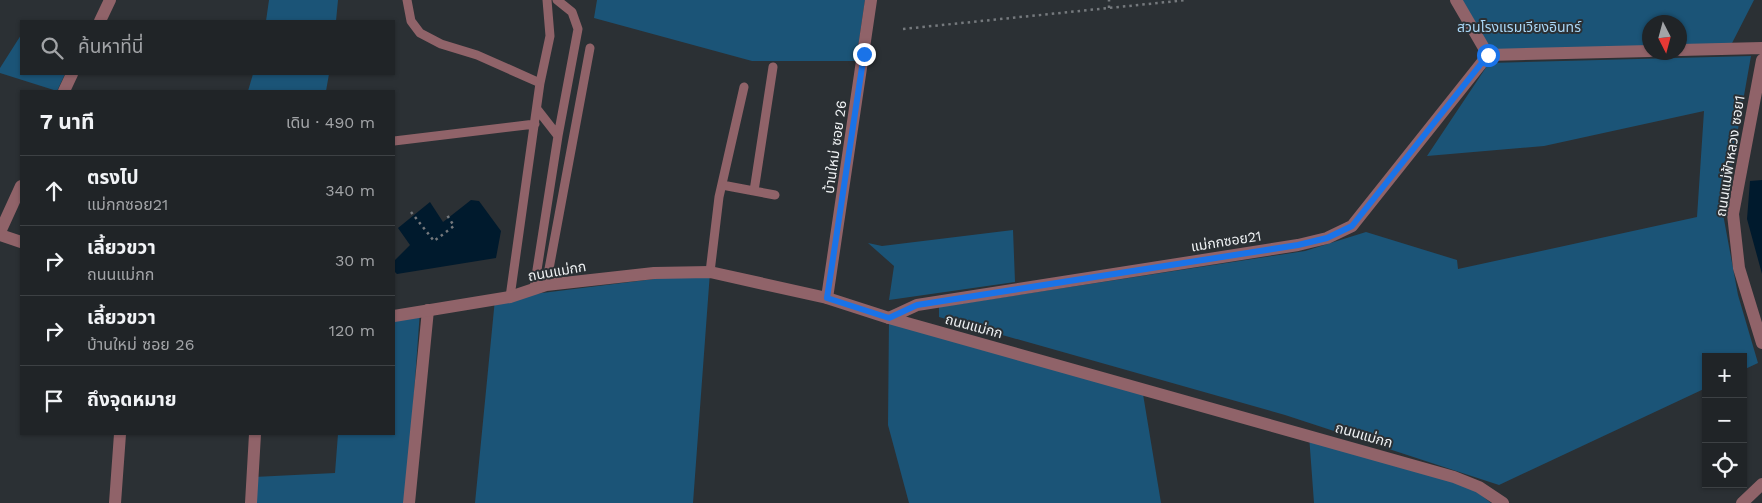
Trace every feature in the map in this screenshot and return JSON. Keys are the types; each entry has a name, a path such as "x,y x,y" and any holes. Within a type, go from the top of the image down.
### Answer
{"street":[{"path":"100,20 110,0"},
{"name":"บ้านใหม่ ซอย 26","path":"827,298 871,0"},
{"path":"1456,0 1488,55 1642,51"},
{"path":"1687,50 1762,48"},
{"name":"แม่กกซอย21","path":"889,318 917,305 1289,246 1327,238 1352,226 1488,55"},
{"name":"ถนนแม่ฟ้าหลวง ซอย1","path":"1762,60 1733,214 1738,268 1762,343"},
{"path":"64,90 72,75"},
{"path":"20,188 0,234 20,242"},
{"name":"ถนนแม่กก","path":"395,316 510,297 540,287 654,273 710,272 827,298 889,318 1454,477 1479,487 1502,503"},
{"path":"409,503 428,310"},
{"path":"115,503 120,435"},
{"path":"251,503 255,435"},
{"path":"1742,503 1762,484"}],"lane":[{"path":"407,0 411,21 420,33 441,44 477,55 540,82"},
{"path":"510,297 540,82 550,36 547,0"},
{"path":"540,287 558,136 578,29 572,12 557,0"},
{"path":"540,287 590,48"},
{"path":"754,191 773,67"},
{"path":"710,272 722,185 744,87"},
{"path":"537,109 558,136"},
{"path":"395,141 534,124"},
{"path":"722,185 775,195"}],"path":[{"path":"1109,8 1110,0"},
{"path":"903,29 1187,0"},
{"path":"411,212 434,241 454,226 448,216"}],"green space":[{"path":"269,0 338,0 336,20 266,20"},
{"path":"597,0 865,0 856,61 752,61 594,18"},
{"name":"สวนโรงแรมเวียงอินทร์","path":"1456,0 1754,0 1729,49 1687,50 1687,15 1642,15 1642,51 1488,55"},
{"path":"20,37 20,75 65,75 57,90 54,90 0,73 0,68"},
{"path":"1751,56 1723,214 1738,295 1758,363 1747,368 1747,353 1702,353 1702,390 1499,485 1285,415 939,317 939,307 1305,251 1366,232 1457,260 1458,269 1697,217 1704,111 1544,146 1427,156 1489,63 1642,59 1687,60 1687,58"},
{"path":"253,75 329,75 326,90 248,90"},
{"path":"1013,230 1015,282 889,300 894,266 868,243 882,246"},
{"path":"710,272 693,503 475,503 495,299"},
{"path":"420,311 406,503 251,503 252,477 335,473 338,435 395,435 395,314"},
{"path":"889,318 1142,388 1161,503 909,503 888,425"},
{"path":"1309,435 1462,480 1491,503 1314,503"}],"shaded area":[{"path":"1762,180 1762,274 1747,219 1750,181"},
{"path":"471,200 479,201 501,231 496,258 397,274 395,272 395,260 410,245 398,228 430,202 443,222"}],"route":[{"path":"864,54 827,298 889,318 917,305 1298,245 1327,238 1352,226 1488,55"}]}
